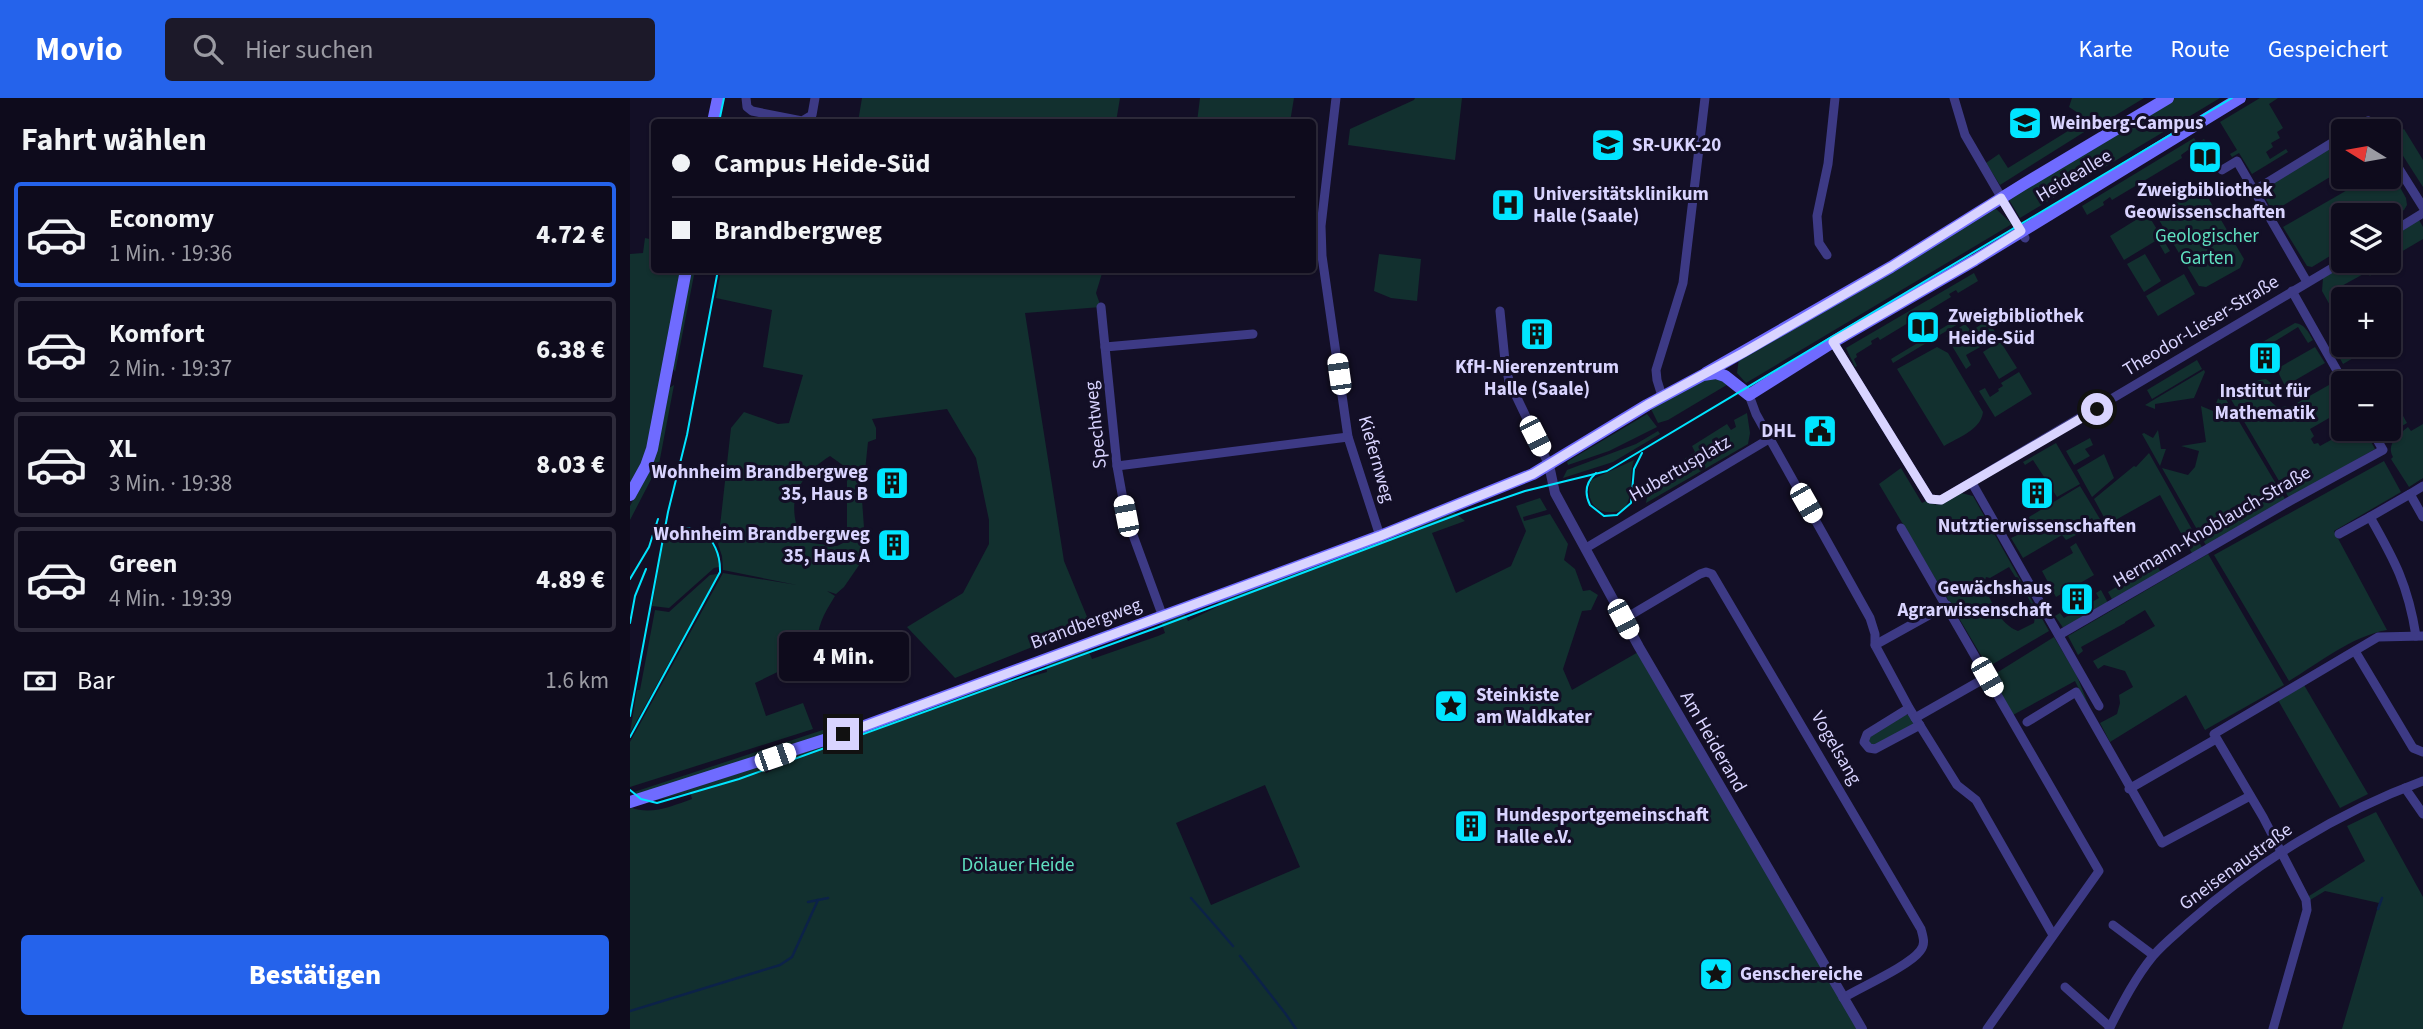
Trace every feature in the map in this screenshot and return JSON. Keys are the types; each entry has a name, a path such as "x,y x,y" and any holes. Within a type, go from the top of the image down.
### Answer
{"main road":[{"path":"714,119 718,98"},
{"name":"Heideallee","path":"1703,375 1891,267 2168,98"},
{"name":"Heideallee","path":"1749,395 1833,342 2023,234 2240,98"},
{"path":"630,495 652,449 685,273"},
{"path":"1734,381 1731,370 1736,356"},
{"path":"1549,465 1662,396 1703,375 1720,374 1734,381 1749,395"},
{"name":"Brandbergweg","path":"630,802 843,734 1163,617 1380,536 1522,479 1549,465"}],"street":[{"path":"747,98 747,107 752,111 792,119"},
{"path":"805,119 812,115 816,98"},
{"name":"Kiefernweg","path":"1336,98 1317,256 1348,437 1380,536"},
{"path":"1662,396 1656,370 1682,283 1705,98"},
{"path":"1827,255 1819,243 1817,216 1828,164 1835,98"},
{"path":"1954,98 1965,135 2023,234"},
{"path":"2255,190 2331,143"},
{"path":"2222,170 2237,161 2306,282"},
{"path":"2401,173 2423,210 2401,226"},
{"name":"Theodor-Lieser-Straße","path":"1833,342 1930,499 1941,500 2331,268"},
{"path":"2292,291 2337,371"},
{"name":"Spechtweg","path":"1101,307 1116,466 1126,516 1163,617"},
{"path":"1500,311 1509,381 1549,465"},
{"path":"1105,347 1253,334"},
{"path":"1749,395 1769,439 1870,618 1875,645 1909,708 1957,785 1976,800 2053,935"},
{"path":"1116,466 1348,437"},
{"name":"Hubertusplatz","path":"1586,548 1769,439"},
{"name":"Hermann-Knoblauch-Straße","path":"2059,635 2290,501 2384,450 2378,441"},
{"name":"Am Heiderand","path":"1549,465 1555,493 1623,619 1861,1029"},
{"path":"1972,483 2099,706"},
{"path":"2339,534 2423,486"},
{"path":"2410,494 2423,517"},
{"path":"2273,1029 2307,910 2306,900 2214,734 2378,637 2420,636 2400,570 2370,517"},
{"path":"1901,528 2099,870 1987,1029"},
{"name":"Vogelsang","path":"1623,619 1700,575 1706,572 1712,574 1854,812 1921,929 1924,940 1921,950 1904,963 1843,998"},
{"path":"1875,645 1947,605"},
{"path":"2355,651 2413,748 2423,752"},
{"path":"1909,708 1867,734 1864,742 1869,748 1875,749 1987,677"},
{"path":"2027,722 2076,692 2162,843 2250,796"},
{"path":"2129,789 2216,739"},
{"name":"Gneisenaustraße","path":"2110,1028 2132,987 2153,956 2200,912 2281,852 2358,809 2423,781"},
{"path":"2405,788 2423,814"},
{"path":"2113,925 2153,956"},
{"path":"2065,987 2110,1028"}],"green space":[{"path":"862,98 1120,98 1116,119 858,119"},
{"path":"1200,98 1294,98 1290,119 1197,119"},
{"path":"1415,98 1462,98 1455,160 1348,145 1350,129"},
{"path":"2072,98 2144,98 2098,126 2069,107"},
{"path":"2174,98 2220,98 2020,218 2008,198"},
{"path":"2260,98 2278,98 2269,104 2283,128 2277,132 2280,138 2271,143 2273,147 2266,152 2270,159 2286,149 2288,152 2252,174 2239,153 2232,157 2230,154 2237,150 2220,122"},
{"path":"2069,115 2089,129 2000,185 1986,163 1999,154 2008,168 2076,126"},
{"path":"2404,129 2423,160 2423,187 2401,153 2401,131"},
{"path":"2194,138 2197,143 2204,139 2207,143 2190,153 2188,150 2181,155 2182,158 2112,200 2110,197 2103,202 2104,205 2087,215 2082,206"},
{"path":"2331,147 2331,176 2279,208 2269,205 2264,195 2267,186"},
{"path":"2349,189 2401,189 2406,198 2407,205 2401,212 2401,203 2331,203 2331,255 2312,267 2307,266 2283,227"},
{"name":"Geologischer Garten","path":"2195,190 2204,191 2244,259 2240,268 2206,287 2199,286 2159,220 2163,209"},
{"path":"1994,207 2012,224 1746,383 1737,373 1739,358"},
{"path":"2147,213 2170,251 2165,254 2157,240 2124,260 2110,236"},
{"path":"2419,220 2423,227 2423,239 2401,252 2401,231"},
{"path":"645,238 651,239 651,273 680,273 652,449 630,495 630,254 643,253"},
{"path":"1379,254 1421,259 1417,301 1391,298 1374,291"},
{"path":"2145,254 2161,281 2144,292 2127,264"},
{"path":"690,273 694,273 675,372 673,369"},
{"path":"720,273 1102,273 1096,293 1101,307 1025,313 1064,561 1090,624 955,678 907,627 963,593 989,544 989,520 976,458 947,409 872,419 876,428 876,439 868,442 862,500 866,555 844,587 836,594 827,591 835,596 821,623 817,653 755,683 766,716 803,703 813,729 630,787 630,742 723,573 797,585 723,570 718,544 731,428 744,412 778,424 789,423 803,375 763,367 772,310 716,298","holes":["830,456 844,466 847,473 847,541 837,546 803,542 794,504 801,483 818,464"]},
{"path":"1974,273 1978,281 1958,293 1956,290 1949,294 1951,297 1880,340 1878,337 1871,341 1872,344 1856,354 1855,367 1846,348"},
{"path":"2331,273 2365,273 2340,287 2331,287 2331,307 2322,291 2323,278"},
{"path":"2184,274 2195,294 2158,316 2146,296"},
{"path":"1961,317 1963,321 1893,363 1891,359"},
{"path":"1988,320 1998,337 1966,355 1971,365 1966,369 1946,336 1965,324 1971,331"},
{"path":"2295,323 2304,327 2313,340 2308,343 2298,327 2264,348 2261,343"},
{"path":"2000,341 2017,368 1999,379 1983,352"},
{"path":"1937,347 1948,353 1983,412 1973,429 1944,446 1897,369"},
{"path":"2315,347 2325,363 2285,386 2279,374 2280,367"},
{"path":"2339,357 2355,357 2343,364"},
{"path":"2197,360 2202,369 2152,399 2147,390"},
{"path":"2204,370 2194,398 2155,404 2155,409 2145,405"},
{"path":"2019,372 2032,394 1995,417 1979,391 1985,388 1990,397 2003,386 2001,383"},
{"path":"1711,376 1730,383 1668,420 1658,423 1651,409"},
{"path":"2266,379 2271,383 2266,397 2279,409 2290,407 2331,384 2331,417 2310,429 2314,444 2318,443 2320,446 2331,440 2371,441 2375,449 2289,498 2229,396"},
{"path":"674,385 659,464 630,520 630,506 647,473 669,388"},
{"path":"2221,391 2285,499 2207,547 2162,468 2188,475 2195,467 2199,451 2181,446 2206,442 2201,406 2213,411"},
{"path":"2401,412 2407,423 2401,426"},
{"path":"1747,413 1750,433 1748,444 1646,503 1649,487 1676,470 1674,466 1695,452 1692,446 1727,424 1731,430 1736,427 1734,420"},
{"path":"1647,414 1657,427 1609,451 1568,465 1570,460"},
{"path":"2423,424 2423,478 2409,487 2391,459 2391,448 2394,441 2401,441 2401,432 2408,427 2411,431"},
{"path":"2158,430 2161,449 2166,449 2160,466 2142,434 2153,438"},
{"path":"1658,431 1660,434 1613,462 1563,478 1567,470 1636,444"},
{"path":"2090,438 2093,445 2085,449 2090,456 2074,465 2066,451"},
{"path":"2056,443 2080,484 2057,497 2033,460 2025,465 2023,462"},
{"path":"2149,453 2203,549 2193,555 2160,495 2112,522 2115,528 2111,530 2094,499 2136,467"},
{"path":"2104,454 2114,478 2092,497 2077,470"},
{"path":"1634,460 1629,497 1624,509 1608,512 1596,508 1590,496 1591,480"},
{"path":"2384,461 2401,492 2334,531 2387,630 2349,644 2289,681 2214,555"},
{"path":"1901,468 1922,503 1926,501 1940,504 1961,493 1973,496 2049,631 1988,667 1879,484","holes":["2009,567 2030,602 2034,616 2034,623 2018,631 2001,618 1983,586 1986,577 1990,578"]},
{"path":"2080,486 2100,519 2095,523 2092,518 2073,530 2076,535 2066,540 2062,535 2023,558 2011,538 2032,528 2029,517"},
{"name":"Dölauer Heide","path":"1540,498 1547,510 1523,517 1524,521 1550,514 1568,544 1564,560 1575,569 1583,591 1590,590 1598,595 1591,610 1582,611 1563,669 1572,690 1640,651 1859,1029 630,1029 630,807 645,811 677,804 692,799 690,792 653,800 778,761 763,767 766,773 788,763 786,758 1010,677 1012,682 1047,672 1046,664 1087,647 1092,659 1158,636 1165,633 1161,621 1184,613 1188,621 1219,606 1217,601 1454,512 1465,521 1432,533 1456,593 1511,566 1526,531 1516,506","holes":["1265,785 1300,867 1211,905 1176,823"]},
{"path":"686,530 700,534 710,542 719,567 714,568 669,608 652,606 664,537"},
{"path":"2076,543 2094,575 2056,597 2042,571 2073,553 2070,547"},
{"path":"2208,554 2284,685 2205,730 2186,695 2110,742 2100,723 2117,714 2119,695 2133,687 2125,671 2104,665 2098,669 2093,661 2155,626 2145,610 2081,647 2083,651 2078,655 2068,636"},
{"path":"2157,565 2161,573 2113,601 2108,592 2128,580 2125,574 2138,567 2142,573"},
{"path":"718,574 630,733 655,610 669,612 710,575"},
{"path":"2101,590 2108,603 2064,629 2055,616 2060,613 2064,618 2099,598 2096,593"},
{"path":"2054,637 2076,674 2095,721 2075,681 2013,715 1990,677"},
{"path":"2304,685 2368,794 2340,808 2278,700"},
{"path":"1904,715 1909,715 1914,720 1913,724 1876,746 1869,743 1872,734"},
{"path":"835,726 831,733 638,795 634,792"},
{"path":"2376,812 2423,897 2423,1029 2342,1029 2379,903 2325,891 2310,900 2309,896 2365,861 2347,826"}],"waterway":[{"path":"630,1011 780,965 792,957 818,900 828,898"},
{"path":"1191,898 1233,946"},
{"path":"2378,909 2382,898"},
{"path":"808,902 818,900"},
{"path":"1240,956 1296,1029"}],"tram line":[{"path":"720,119 724,98"},
{"path":"630,790 641,799 657,803 739,779 1156,628 1464,512 1525,491 1607,471 2232,98"},
{"path":"630,716 668,512 687,435 717,273"},
{"path":"1596,473 1587,488 1590,505 1604,516 1617,515 1631,503 1634,469 1642,453"},
{"path":"630,579 649,547 658,519"},
{"path":"630,737 720,572 715,548 702,532 683,528 660,538"},
{"path":"630,623 635,596 646,569"}],"place":[{"name":"Weinberg-Campus","path":"2025,123"},
{"name":"SR-UKK-20","path":"1608,145"},
{"name":"Zweigbibliothek Geowissenschaften","path":"2205,157"},
{"name":"Universitätsklinikum Halle (Saale)","path":"1508,205"},
{"name":"Zweigbibliothek Heide-Süd","path":"1923,327"},
{"name":"KfH-Nierenzentrum Halle (Saale)","path":"1537,334"},
{"name":"Institut für Mathematik","path":"2265,358"},
{"name":"DHL","path":"1820,431"},
{"name":"Wohnheim Brandbergweg 35, Haus B","path":"892,483"},
{"name":"Nutztierwissenschaften","path":"2037,493"},
{"name":"Wohnheim Brandbergweg 35, Haus A","path":"894,545"},
{"name":"Gewächshaus Agrarwissenschaft","path":"2077,599"},
{"name":"Steinkiste am Waldkater","path":"1451,706"},
{"name":"Hundesportgemeinschaft Halle e.V.","path":"1471,826"},
{"name":"Genschereiche","path":"1716,974"}],"route":[{"path":"843,734 1380,536 1533,474 1647,405 1891,267 2001,198 2021,231 1833,342 1911,470 1930,499 1935,501 1972,483 2097,409"}]}
